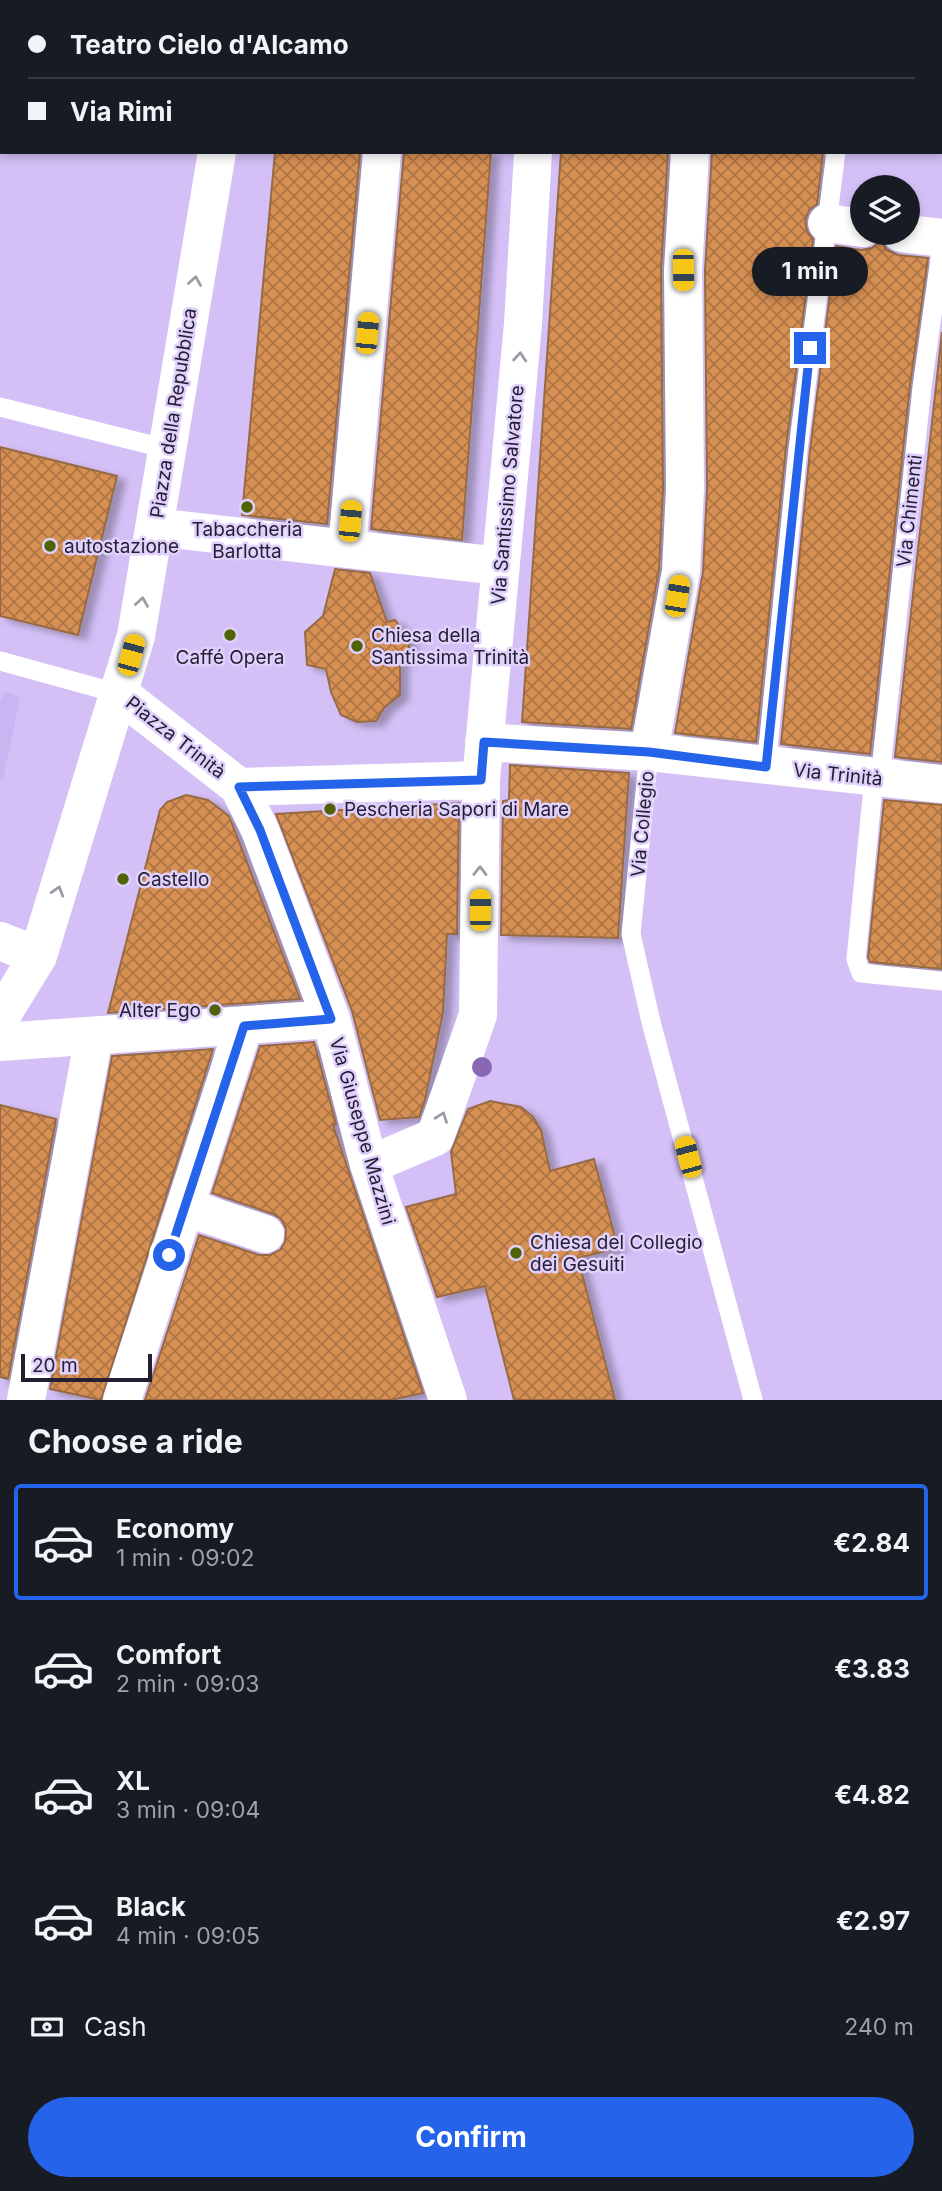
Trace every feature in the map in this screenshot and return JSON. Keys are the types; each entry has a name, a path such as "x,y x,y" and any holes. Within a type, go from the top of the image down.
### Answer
{"street":[{"name":"Piazza della Repubblica","path":"0,1018 38,956 136,636 216,154"},
{"path":"347,548 382,154"},
{"name":"Via Santissimo Salvatore","path":"369,1165 435,1137 478,1015 481,780 523,324 533,154"},
{"name":"Via Collegio","path":"649,752 681,570 685,489 683,270 690,154"},
{"path":"920,235 942,238"},
{"path":"154,527 500,566"},
{"name":"Piazza Trinità","path":"120,694 239,787 481,780"},
{"name":"Via Trinità","path":"484,742 649,752 942,785"},
{"name":"Via Giuseppe Mazzini","path":"239,787 260,830 331,1019 369,1165 448,1400"},
{"path":"0,941 38,956"},
{"path":"0,1042 331,1019"},
{"path":"122,1400 244,1026"},
{"path":"26,1400 94,1036"},
{"path":"185,1207 265,1234"},
{"path":"0,1399 7,1400"}],"lane":[{"path":"766,767 797,449 845,225 836,154"},
{"name":"Via Chimenti","path":"942,244 922,387 856,959 860,973 942,981"},
{"path":"0,407 167,449"},
{"path":"0,661 120,694"},
{"name":"Via Collegio","path":"649,752 631,934 651,1022 753,1400"}],"shaded area":[{"path":"5,691 20,698 3,780 0,779 0,701"}],"building":[{"path":"275,154 360,154 327,524 242,515"},
{"path":"404,154 491,154 462,540 371,529"},
{"path":"561,154 668,154 661,270 663,489 659,569 631,729 522,722"},
{"path":"712,154 823,154 817,204 809,210 805,221 807,231 813,239 786,447 756,742 675,733 703,572 707,489 705,271"},
{"path":"884,245 887,250 898,255 928,258 910,385 870,754 781,744 810,450 836,246 861,250"},
{"path":"942,332 942,762 895,757"},
{"name":"autostazione","path":"0,447 117,476 78,635 0,616"},
{"name":"Chiesa della Santissima Trinità","path":"335,569 370,573 387,622 395,620 409,640 409,652 400,662 400,695 384,708 376,721 357,722 341,715 331,692 326,669 307,665 305,632 323,616"},
{"path":"510,765 629,773 618,938 501,935 503,801 509,800"},
{"path":"186,795 208,800 229,816 300,999 108,1013 160,810 167,802"},
{"path":"884,800 942,805 942,969 870,962 868,957"},
{"path":"459,803 457,934 447,934 443,1012 425,1100 419,1117 380,1120 352,1011 276,814"},
{"path":"314,1042 336,1124 333,1125 423,1393 391,1400 145,1400 199,1235 259,1255 270,1255 280,1250 285,1242 286,1229 281,1219 212,1193 260,1046"},
{"path":"213,1049 101,1400 50,1389 112,1056"},
{"name":"Chiesa del Collegio dei Gesuiti","path":"490,1101 521,1107 533,1117 541,1130 550,1171 594,1159 618,1248 578,1258 615,1400 514,1400 485,1286 437,1297 406,1207 456,1194 451,1152 468,1109"},
{"path":"0,1105 56,1119 8,1379 0,1377"}],"place":[{"name":"Tabaccheria Barlotta","path":"247,507"},
{"name":"autostazione","path":"50,546"},
{"name":"Caffé Opera","path":"230,635"},
{"name":"Chiesa della Santissima Trinità","path":"357,646"},
{"name":"Pescheria Sapori di Mare","path":"330,809"},
{"name":"Castello","path":"123,879"},
{"name":"Alter Ego","path":"215,1010"},
{"name":"Chiesa del Collegio dei Gesuiti","path":"516,1253"}],"route":[{"path":"169,1255 244,1026 331,1019 260,830 239,787 481,780 484,742 649,752 766,767 797,449 810,348"}]}
